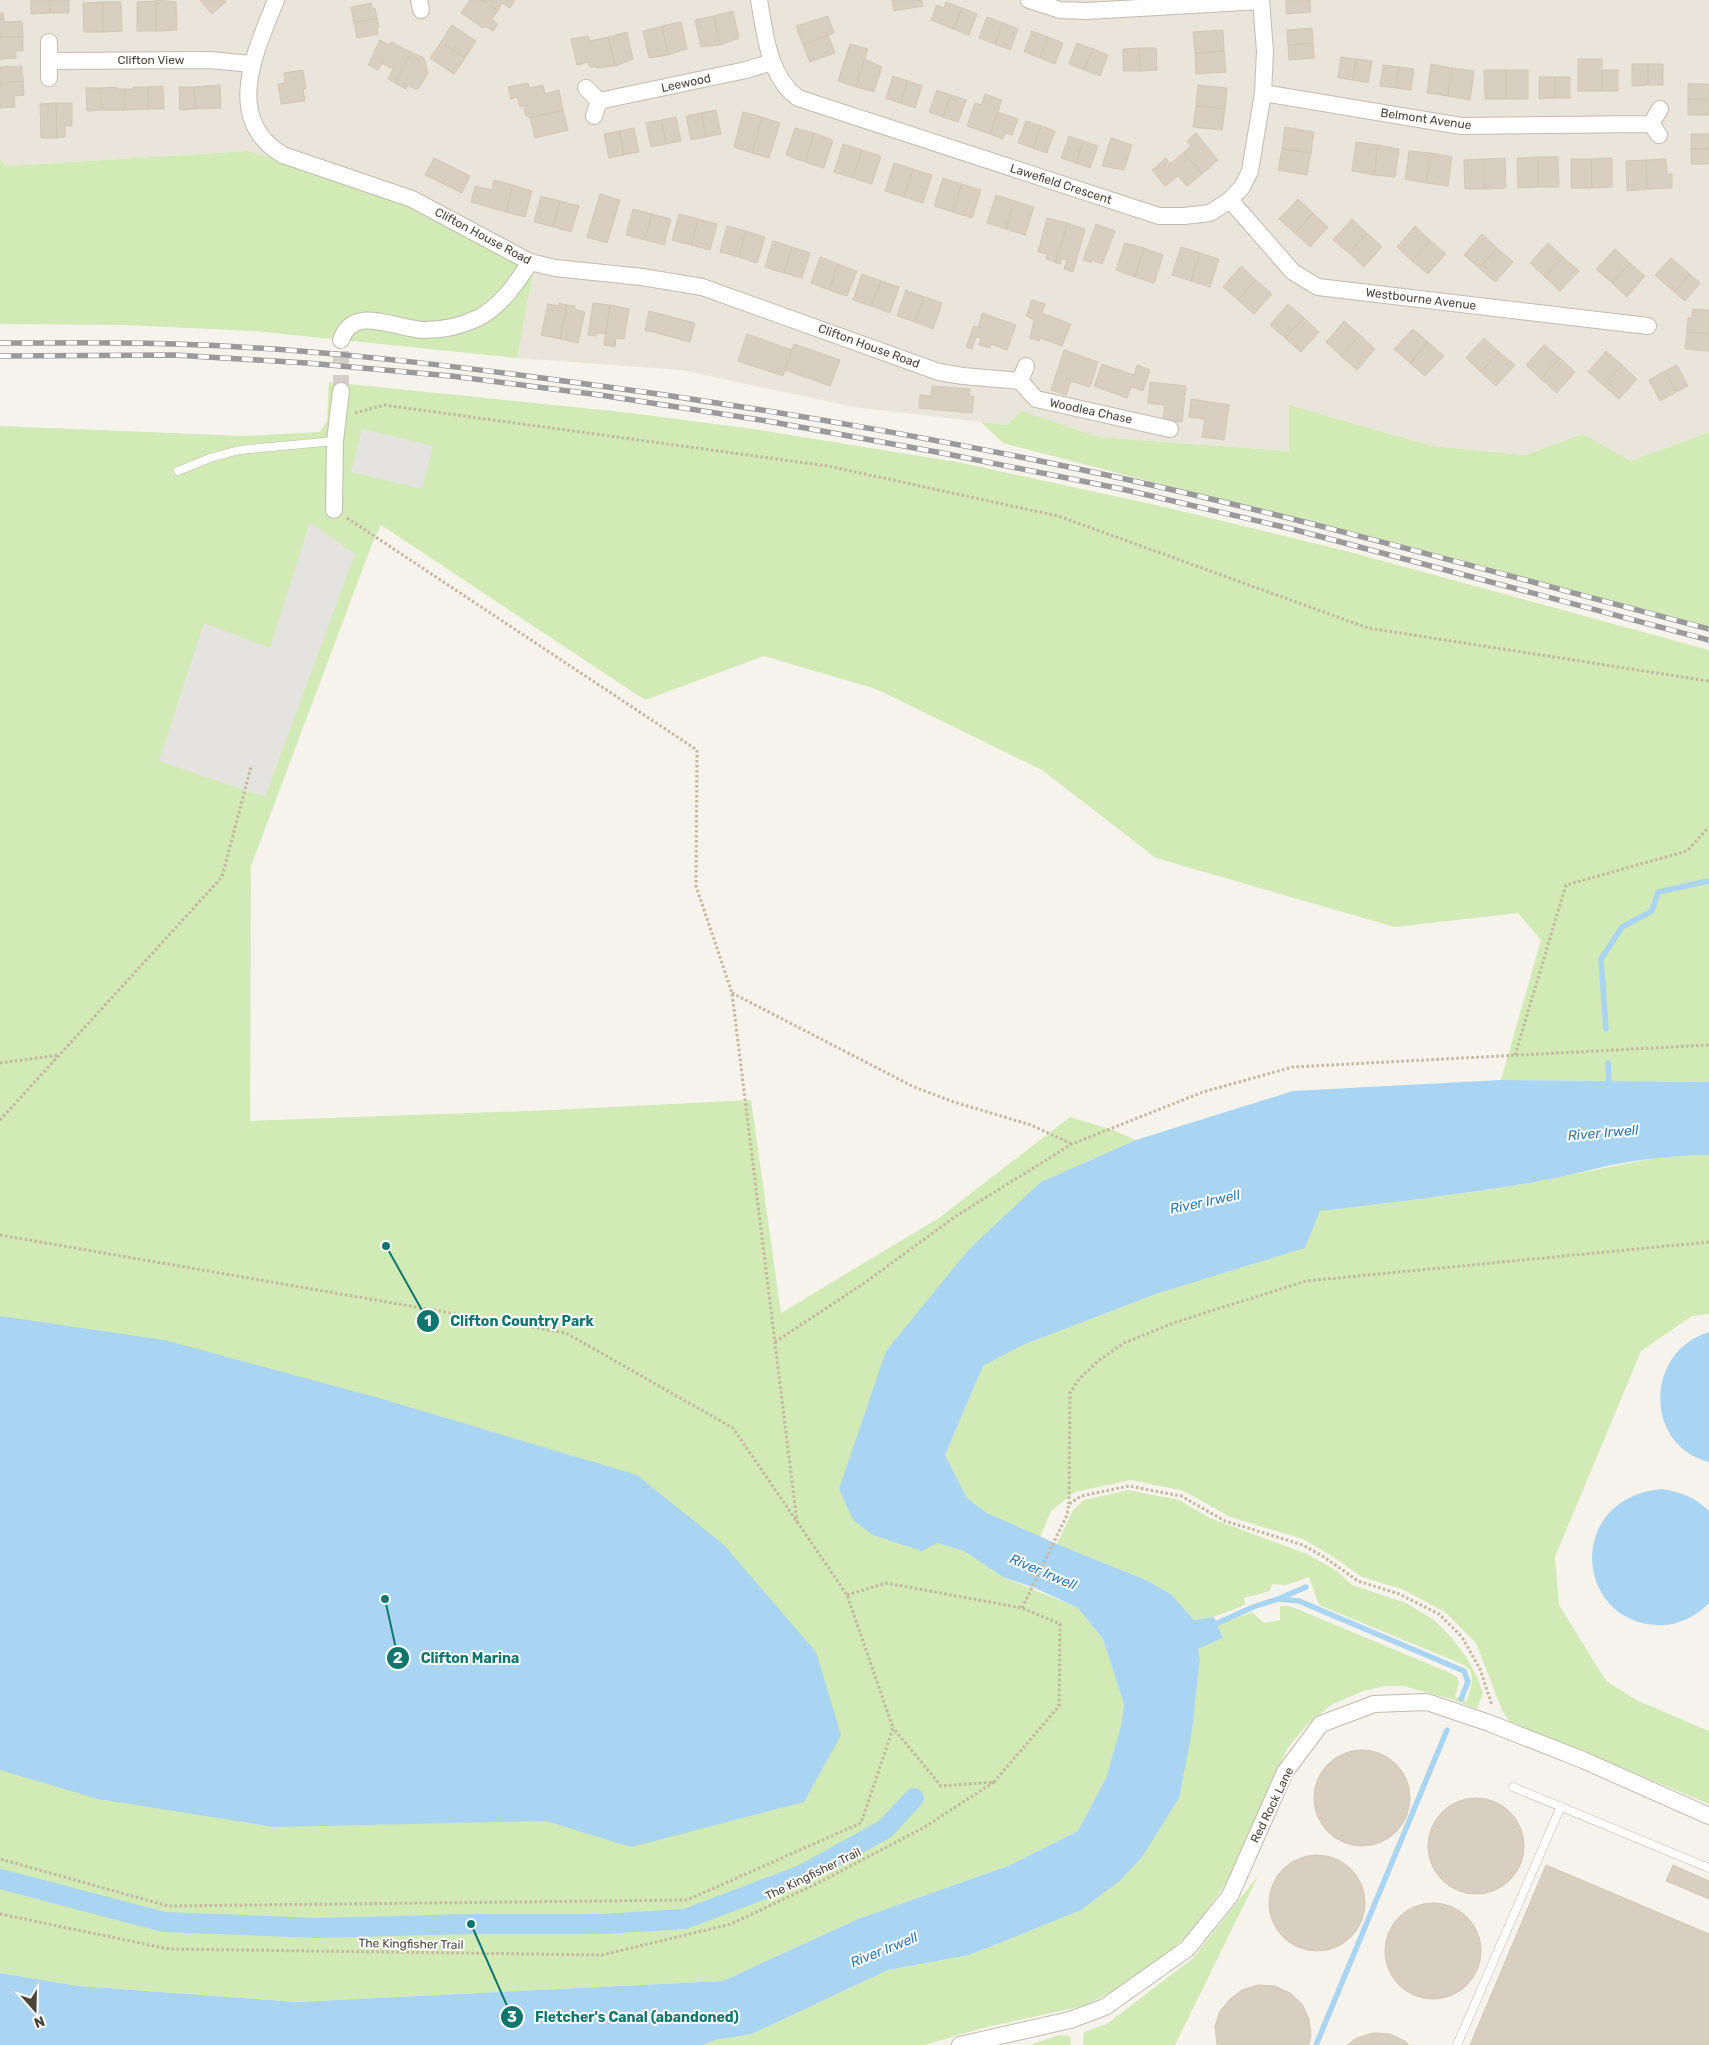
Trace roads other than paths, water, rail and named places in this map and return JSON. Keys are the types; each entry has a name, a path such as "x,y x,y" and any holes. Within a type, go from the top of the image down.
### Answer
{"street":[{"name":"Clifton House Road","path":"276,0 252,64 248,86 250,111 262,138 283,155 412,199 530,262 555,268 642,277 702,287 939,372"},
{"name":"Lawefield Crescent","path":"759,0 772,62 790,92 798,98 1159,216 1210,213 1230,200 1242,187 1250,171 1263,93 1265,51 1261,0"},
{"path":"1029,0 1060,10 1088,11 1261,0"},
{"path":"49,42 49,78"},
{"name":"Clifton View","path":"49,61 210,60 252,64"},
{"name":"Leewood","path":"586,88 596,109 772,62"},
{"name":"Belmont Avenue","path":"1263,93 1461,126 1655,130 1660,109"},
{"name":"Westbourne Avenue","path":"1230,200 1292,272 1318,286 1648,326"},
{"path":"341,340 344,331 353,324 365,320 379,321 407,329 427,330 451,327 478,318 504,297 530,262"},
{"name":"Woodlea Chase","path":"939,372 963,376 1023,373 1036,399 1170,429"},
{"path":"334,510 336,441 341,391"},
{"name":"Red Rock Lane","path":"960,2045 1070,2020 1106,2007 1187,1949 1230,1896 1285,1772 1321,1724 1374,1704 1427,1702 1489,1723 1583,1760 1709,1816"}],"lane":[{"path":"178,471 210,458 239,450 336,441"},
{"path":"1513,1787 1709,1868"},
{"path":"1457,2045 1560,1806"}],"water":[{"name":"River Irwell","path":"1501,1080 1709,1082 1709,1155 1645,1159 1513,1186 1320,1211 1305,1248 1156,1294 1023,1345 983,1366 945,1455 967,1498 987,1513 1146,1580 1171,1594 1194,1620 1214,1617 1223,1638 1198,1649 1200,1659 1192,1731 1179,1798 1142,1857 1121,1880 1081,1910 969,1955 888,1970 752,2034 715,2040 703,2045 0,2045 0,1973 78,1986 297,2002 723,1981 858,1919 1008,1866 1078,1831 1106,1778 1121,1726 1124,1704 1103,1639 1078,1608 1035,1588 1003,1577 964,1551 937,1543 922,1551 873,1535 853,1520 839,1489 886,1351 970,1248 1041,1182 1136,1140 1293,1091"},
{"path":"0,1316 164,1340 379,1398 637,1475 724,1545 816,1652 841,1735 804,1802 631,1847 546,1821 275,1827 98,1799 0,1770"},
{"path":"1709,1332 1709,1462 1687,1452 1672,1437 1663,1418 1660,1398 1663,1377 1673,1358 1688,1342"},
{"path":"1662,1489 1688,1496 1699,1502 1709,1511 1709,1603 1686,1620 1658,1625 1630,1619 1610,1604 1597,1583 1592,1559 1596,1535 1609,1514 1631,1497"}],"waterway":[{"path":"1606,1029 1601,959 1622,927 1652,911 1658,892 1709,881"},
{"path":"1608,1063 1609,1086"},
{"path":"1278,1599 1306,1587"},
{"path":"1211,1626 1253,1607 1278,1599 1299,1601 1464,1671 1468,1682 1461,1699"},
{"path":"1316,2045 1447,1730"},
{"path":"0,1879 164,1922 318,1928 471,1924 602,1924 685,1919 804,1874 885,1829 914,1798"}],"tunnel":[{"path":"341,340 341,391"}],"railway":[{"path":"0,343 223,346 415,362 700,400 842,423 1054,464 1198,496 1345,532 1709,629"},
{"path":"0,356 175,355 307,363 451,376 600,395 767,421 1122,489 1292,529 1709,640"}],"place":[{"name":"Clifton Country Park","path":"386,1246"},
{"name":"Clifton Marina","path":"385,1599"},
{"name":"Fletcher's Canal (abandoned)","path":"471,1924"}]}
